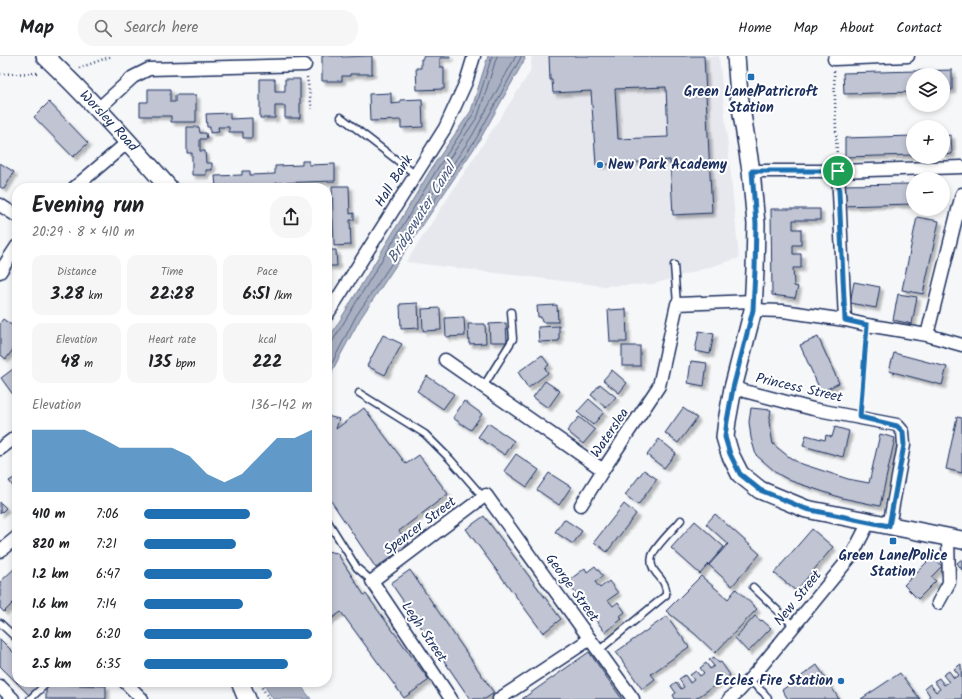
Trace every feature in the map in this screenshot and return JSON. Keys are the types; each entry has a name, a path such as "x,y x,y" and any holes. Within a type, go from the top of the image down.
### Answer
{"main road":[{"name":"Worsley Road","path":"45,56 82,91 129,141 165,183"},
{"path":"736,56 739,95 752,171 756,224 753,306 733,388 725,437 730,454 740,474 760,490 806,509 955,539"},
{"path":"242,687 247,699"}],"street":[{"name":"Hall Bank","path":"332,307 445,128 466,82 474,56"},
{"path":"834,59 908,56"},
{"path":"98,109 133,77 149,69 306,65"},
{"path":"88,183 129,141"},
{"path":"752,171 838,171 962,167"},
{"path":"838,171 845,320"},
{"path":"927,335 962,194"},
{"path":"0,205 12,213"},
{"path":"0,272 12,254"},
{"path":"677,304 753,306 845,320 927,335 962,345"},
{"name":"Waterslea","path":"444,360 603,470 659,386 677,304"},
{"name":"Princess Street","path":"733,388 813,409 860,417 897,426 903,432 904,445 889,526"},
{"path":"1,446 12,439"},
{"path":"581,505 603,470"},
{"name":"Spencer Street","path":"372,581 484,496"},
{"name":"George Street","path":"484,496 633,699"},
{"name":"New Street","path":"729,699 739,691 758,670 852,555 869,522"},
{"path":"938,603 948,583 955,539"},
{"path":"0,551 12,541"},
{"name":"Legh Street","path":"372,581 451,699"},
{"path":"499,699 590,639"},
{"path":"0,686 13,699"},
{"path":"130,687 142,699"}],"lane":[{"path":"341,117 416,175"},
{"path":"674,265 677,304"},
{"path":"483,387 513,339 511,312"},
{"path":"359,393 425,434 484,496"},
{"path":"598,651 666,595 666,588 653,568 651,557 681,520"},
{"path":"332,528 357,568 372,581"},
{"path":"753,587 794,626"},
{"path":"0,623 12,635"},
{"path":"749,680 764,693 768,699"},
{"path":"30,699 43,687"}],"path":[{"path":"834,59 838,171"},
{"path":"306,65 312,108"},
{"path":"860,417 867,325"},
{"path":"262,687 269,699"}],"shaded area":[{"name":"New Park Academy","path":"532,56 719,56 739,258 654,284 604,286 406,262 530,72"}],"water":[{"name":"Bridgewater Canal","path":"488,56 524,56 525,59 479,141 360,319 332,373 332,333 435,163 471,111"},
{"path":"265,687 302,687 311,699 273,699"}],"building":[{"path":"322,56 372,56 372,74 350,74 350,76 342,76 342,81 322,81"},
{"path":"423,56 450,56 450,58 440,58 440,67 444,67 444,89 417,90 416,68 421,68 421,59 423,59"},
{"path":"549,56 704,56 712,213 673,215 670,160 596,165 591,91 553,93 552,80 550,80","holes":["666,87 668,137 618,139 615,89"]},
{"path":"950,70 952,70 952,90 950,90"},
{"path":"906,71 906,92 844,94 843,73"},
{"path":"260,79 275,79 275,91 285,91 285,79 300,79 300,118 285,118 285,106 275,106 275,118 260,118"},
{"path":"148,89 170,89 170,102 175,102 175,95 196,95 196,122 171,122 171,116 140,116 140,102 148,102"},
{"path":"391,93 391,104 400,103 400,100 422,99 423,127 401,128 401,120 370,121 369,94"},
{"path":"49,102 88,143 73,157 34,117"},
{"path":"230,113 230,119 252,118 252,138 243,138 243,132 229,132 229,127 218,127 219,132 210,133 210,127 207,127 206,114"},
{"path":"187,127 199,127 200,133 206,133 207,139 200,139 200,151 205,151 206,163 212,163 212,170 206,170 206,175 192,175 192,153 187,153"},
{"path":"950,135 952,154 950,154"},
{"path":"906,136 906,155 845,157 845,138"},
{"path":"302,161 309,161 309,165 335,164 335,181 216,183 215,176 242,175 242,171 250,171 250,175 275,174 275,166 302,165"},
{"path":"0,163 14,172 4,189 0,187"},
{"path":"906,184 906,204 841,206 840,185"},
{"path":"332,186 349,186 350,214 354,213 354,220 350,220 351,245 334,246"},
{"path":"771,209 820,209 820,220 793,220 793,229 801,229 801,245 793,245 793,254 801,254 801,268 793,268 794,286 798,287 795,298 772,295"},
{"path":"917,217 939,221 923,294 902,290"},
{"path":"332,250 336,250 337,266 332,266"},
{"path":"854,282 880,287 876,308 850,303"},
{"path":"898,294 917,297 912,324 893,320"},
{"path":"418,303 419,328 401,329 400,304"},
{"path":"557,305 558,322 542,322 541,317 538,317 537,306"},
{"path":"440,308 441,330 423,331 422,309"},
{"path":"626,309 627,342 610,342 608,310"},
{"path":"464,317 465,336 446,337 445,318"},
{"path":"3,319 12,325 12,351 6,359 1,355 0,356 0,323"},
{"path":"506,323 507,342 490,342 489,324"},
{"path":"468,324 485,324 486,343 469,344"},
{"path":"559,326 559,341 539,342 538,327"},
{"path":"699,331 714,334 710,354 695,351"},
{"path":"383,335 402,344 385,375 367,366"},
{"path":"818,337 839,383 821,392 800,345"},
{"path":"622,346 640,346 640,366 622,366"},
{"path":"894,353 947,367 942,385 889,371"},
{"path":"542,355 549,365 545,368 548,373 528,388 518,372"},
{"path":"691,361 707,363 704,386 688,383"},
{"path":"12,370 12,393 1,378"},
{"path":"612,370 627,383 619,393 603,380"},
{"path":"427,376 454,394 443,409 417,391"},
{"path":"545,381 560,391 548,408 533,397"},
{"path":"600,384 616,397 606,408 591,395"},
{"path":"589,399 604,412 593,425 577,412"},
{"path":"464,401 482,414 471,430 453,418"},
{"path":"364,408 406,464 419,455 448,494 399,531 409,544 376,568 332,502 332,417 339,419 336,429"},
{"path":"683,408 697,418 678,443 665,433"},
{"path":"751,408 771,410 769,422 773,444 789,457 799,463 848,479 869,483 880,434 895,438 880,506 842,498 791,481 778,474 756,455 751,438 749,422"},
{"path":"579,417 595,430 583,444 567,431"},
{"path":"957,417 962,418 962,473 946,469"},
{"path":"488,423 514,441 505,455 478,437"},
{"path":"835,427 849,431 843,457 803,446 806,435 825,440 826,435 832,437"},
{"path":"659,439 676,453 664,468 647,455"},
{"path":"516,454 539,470 527,487 504,471"},
{"path":"644,470 657,479 638,505 625,495"},
{"path":"549,473 571,487 559,505 537,490"},
{"path":"0,502 6,508 0,514"},
{"path":"624,504 636,514 607,552 594,542"},
{"path":"715,514 760,554 732,586 709,565 728,544 706,524"},
{"path":"484,516 561,619 543,633 466,529"},
{"path":"564,519 582,531 573,544 555,532"},
{"path":"695,521 724,547 700,574 671,548"},
{"path":"812,529 833,547 796,591 774,573"},
{"path":"332,552 337,553 364,595 366,594 429,680 404,698 341,612 332,618"},
{"path":"932,557 942,566 931,577 936,581 918,599 904,585"},
{"path":"962,559 962,570 957,563"},
{"path":"595,566 603,576 595,582 600,588 609,581 618,593 608,600 613,606 618,602 625,612 620,616 622,619 605,632 567,582 585,568 587,572"},
{"path":"410,570 494,693 485,699 470,699 391,583"},
{"path":"12,571 12,604 4,612 0,608 0,582"},
{"path":"701,576 728,599 736,589 757,609 715,653 695,634 666,611"},
{"path":"667,616 689,647 651,674 655,679 642,689 616,652"},
{"path":"755,616 771,628 748,652 735,638"},
{"path":"0,639 12,651 12,678 0,666"},
{"path":"589,652 622,699 522,699"},
{"path":"714,657 719,663 721,662 730,675 695,699 675,699 673,695 676,693 671,686 676,682 681,689 684,687 679,679 685,675 690,683 694,680 690,675 696,671 700,676 704,673 700,668 706,663 710,669 714,666 709,660"},
{"path":"961,664 962,699 928,699 927,698 930,696 925,688 930,684 936,692 940,689 934,681 939,678 944,685 949,682 943,675 949,671 954,678 959,675 954,669"},
{"path":"817,665 839,699 788,699 782,690"},
{"path":"900,673 920,699 861,699"},
{"path":"21,687 40,687 30,696"},
{"path":"46,687 106,687 106,699 46,699"}],"place":[{"name":"Green Lane/Patricroft Station","path":"751,77"},
{"name":"New Park Academy","path":"600,165"},
{"name":"Green Lane/Police Station","path":"893,541"},
{"name":"Eccles Fire Station","path":"841,681"}],"route":[{"path":"752,171 838,171 845,320 867,325 860,417 897,426 903,432 904,445 889,526 806,509 760,490 740,474 730,454 725,437 733,388 753,310 756,224 752,171"}]}
